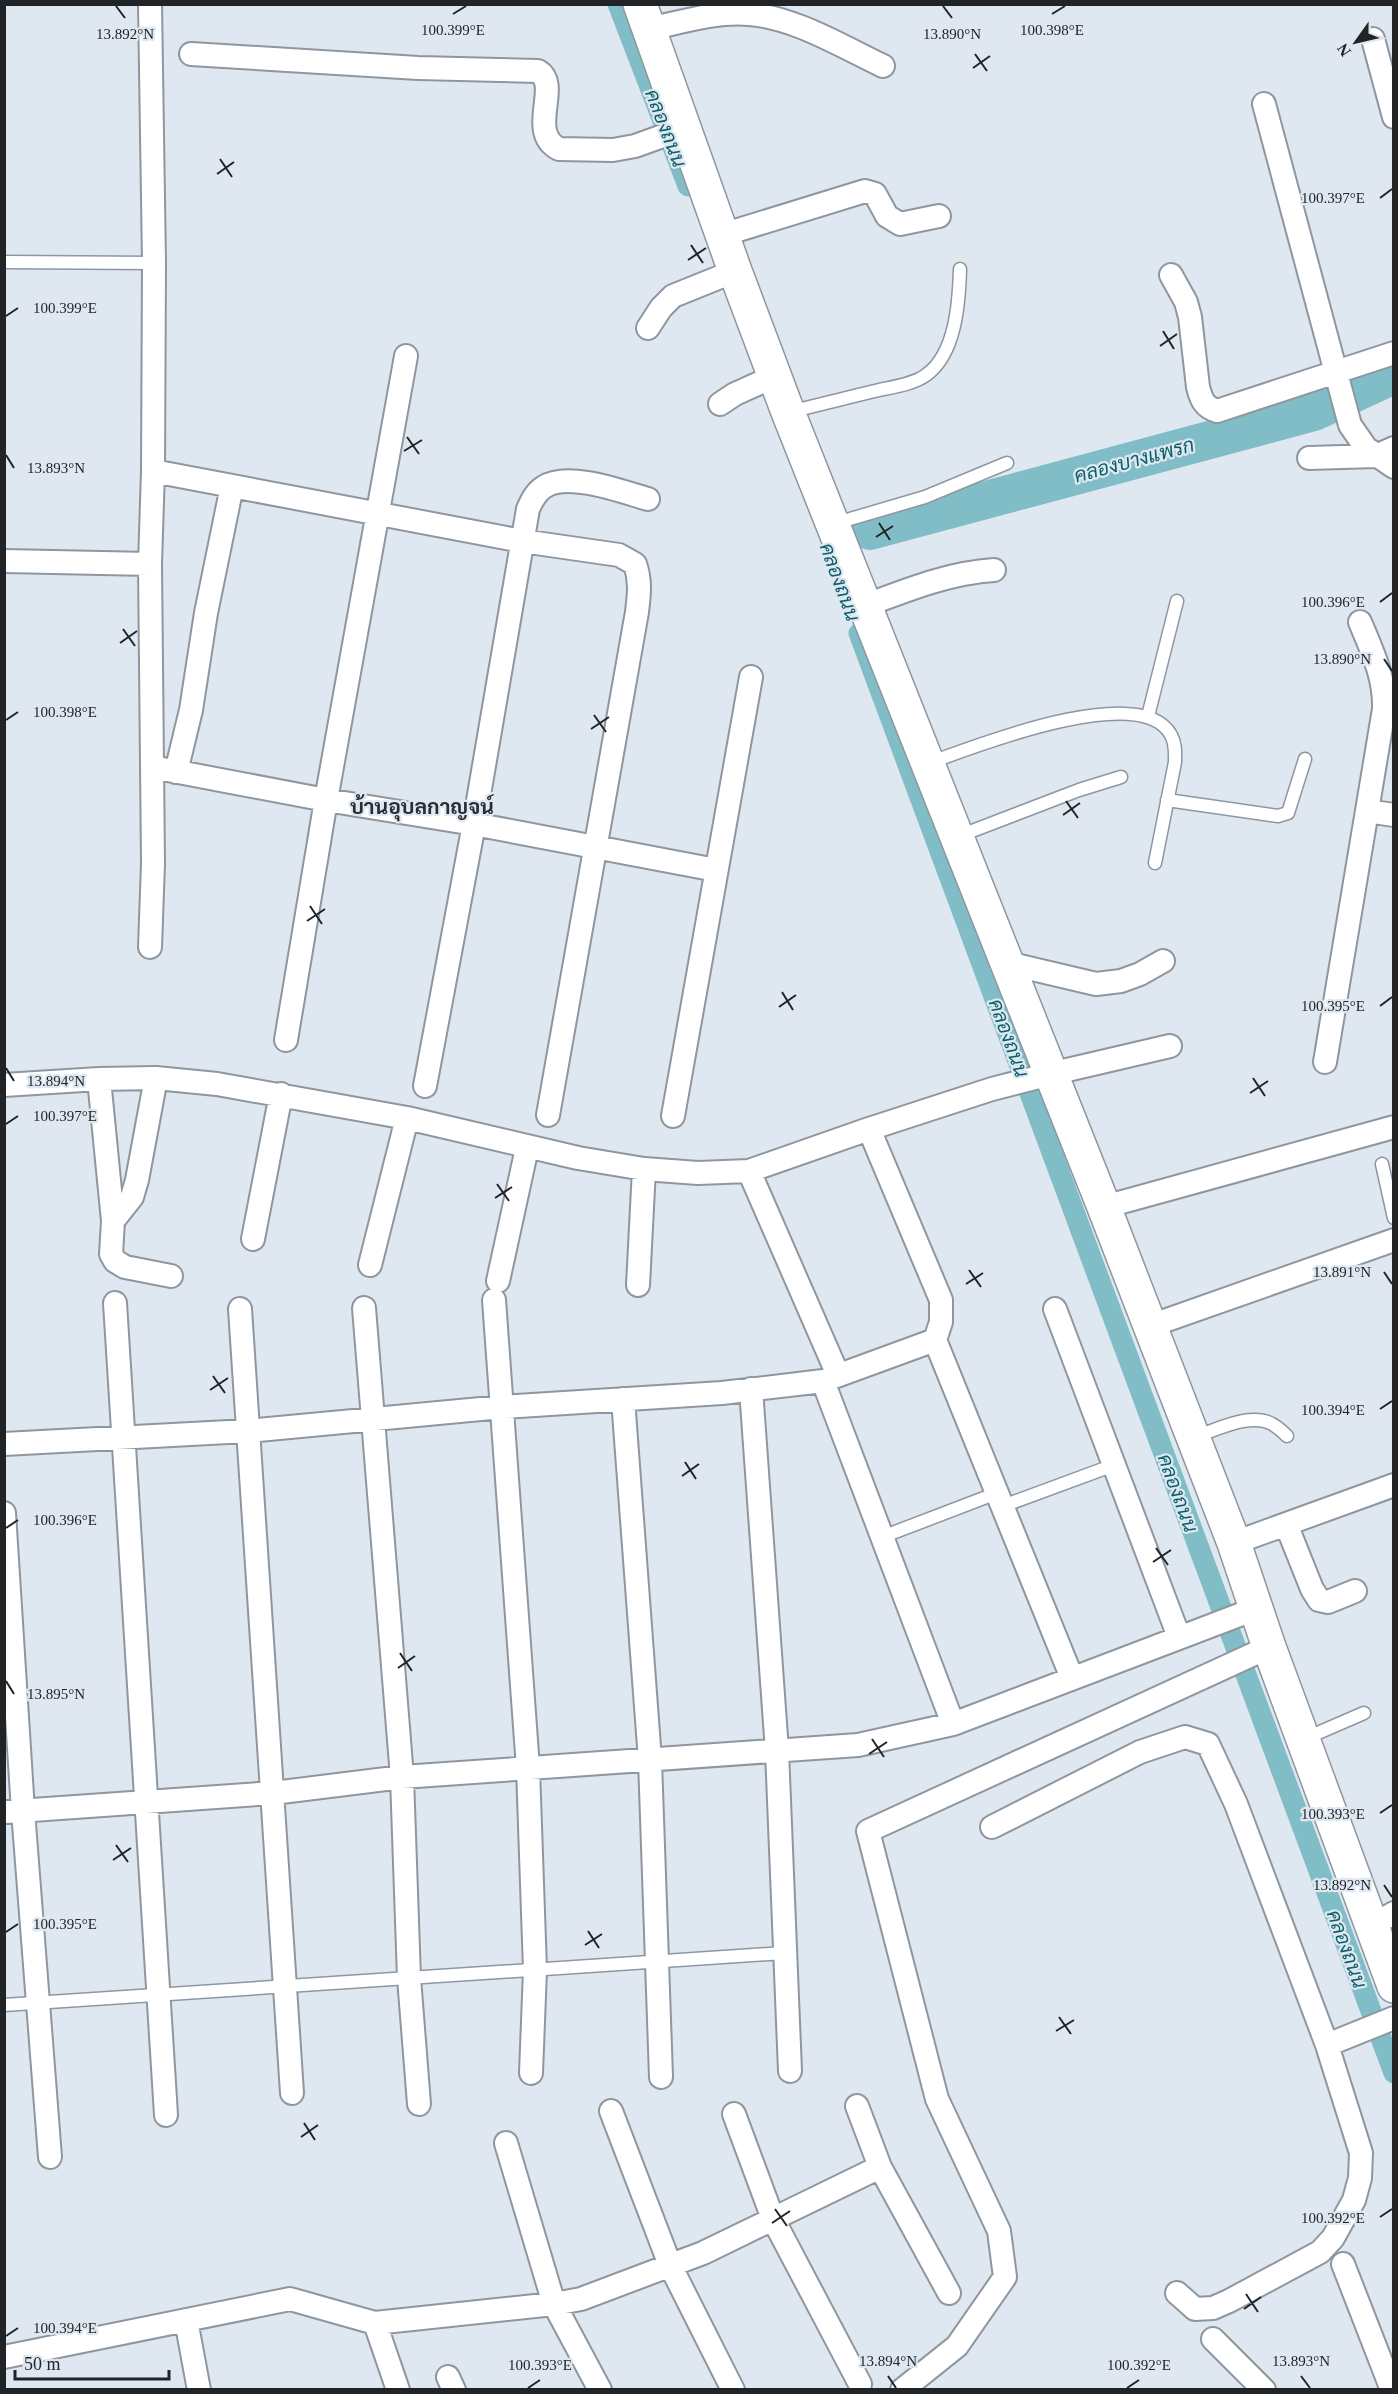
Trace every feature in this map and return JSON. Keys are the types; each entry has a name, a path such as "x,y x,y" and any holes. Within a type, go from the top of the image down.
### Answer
{"street":[{"path":"150,4 154,263 150,564 153,863 150,947"},
{"path":"883,66 780,19 749,14 644,17 678,131 722,235 730,273 769,379 788,412 1007,963 1042,1076 1104,1207 1234,1542 1248,1612 1268,1647 1303,1740 1382,1920 1394,1986"},
{"path":"1373,39 1394,117"},
{"path":"191,54 418,68 538,71 546,78 544,129 552,145 559,149 613,150 635,146 678,131"},
{"path":"1264,104 1350,425 1358,439 1388,457"},
{"path":"722,235 865,191 875,194 887,216 900,224 939,216"},
{"path":"648,328 661,308 673,296 730,273"},
{"path":"1171,274 1186,302 1190,317 1201,397 1209,408 1217,411 1338,377 1394,353"},
{"path":"286,1040 326,800 406,356"},
{"path":"728,399 769,379"},
{"path":"1308,458 1388,457"},
{"path":"153,471 522,541 619,555 635,564 639,575 640,590 637,612 548,1115"},
{"path":"424,1086 474,824 528,509 536,495 546,485 562,480 588,483 648,499"},
{"path":"176,772 191,710 206,613 232,486"},
{"path":"4,561 150,564"},
{"path":"864,606 931,581 971,572 994,570"},
{"path":"1324,1062 1384,709 1380,672 1360,622"},
{"path":"673,1116 751,677"},
{"path":"152,767 716,870"},
{"path":"1367,811 1394,815"},
{"path":"1007,963 1096,984 1121,981 1140,974 1163,961"},
{"path":"4,1085 156,1078 281,1094 407,1118 528,1148 644,1169 698,1173 749,1171 869,1128 992,1089 1170,1046"},
{"path":"113,1221 132,1197 156,1078"},
{"path":"99,1079 113,1221 111,1254 125,1267 171,1276"},
{"path":"253,1239 281,1094"},
{"path":"370,1265 407,1118"},
{"path":"1104,1207 1394,1127"},
{"path":"869,1128 941,1300 942,1322 935,1340 1072,1678"},
{"path":"528,1148 496,1290 502,1407 528,1768 535,1970 531,2073"},
{"path":"638,1285 644,1169"},
{"path":"749,1171 831,1378 882,1537 953,1724"},
{"path":"1150,1326 1394,1240"},
{"path":"115,1303 166,2115"},
{"path":"364,1308 402,1777 409,1978 419,2104"},
{"path":"240,1309 292,2093"},
{"path":"1055,1309 1114,1465 1185,1634"},
{"path":"4,1444 247,1431 502,1407 751,1389 831,1378 935,1340"},
{"path":"751,1389 777,1752 790,2071"},
{"path":"623,1399 650,1760 661,2077"},
{"path":"1234,1542 1394,1485"},
{"path":"4,1513 14,1811 39,2003 50,2157"},
{"path":"1286,1524 1312,1589 1319,1600 1328,1602 1355,1591"},
{"path":"14,1811 273,1793 402,1777 777,1752 858,1744 953,1724 1248,1612"},
{"path":"902,2390 957,2346 1005,2277 999,2231 937,2099 868,1831 1268,1647"},
{"path":"992,1827 1140,1752 1185,1737 1208,1744 1236,1804 1333,2043 1361,2152 1360,2178 1356,2194 1333,2238 1320,2252 1282,2274 1213,2308 1195,2308 1177,2293"},
{"path":"1333,2043 1389,2020"},
{"path":"857,2106 880,2167 949,2293"},
{"path":"610,2111 670,2265 733,2390"},
{"path":"734,2114 773,2219 860,2384"},
{"path":"506,2143 554,2304 600,2390"},
{"path":"4,2357 290,2299 375,2322 554,2304 581,2299 703,2253 880,2167"},
{"path":"1343,2264 1392,2390"},
{"path":"186,2320 199,2390"},
{"path":"375,2322 398,2390"},
{"path":"1213,2339 1264,2390"}],"lane":[{"path":"4,262 154,263"},
{"path":"788,412 903,384 925,376 937,366 956,321 959,308 960,269"},
{"path":"832,524 925,497 1007,463"},
{"path":"1148,717 1177,601"},
{"path":"927,764 1014,732 1079,718 1127,713 1148,717 1164,726 1171,736 1175,749 1155,863"},
{"path":"1167,800 1278,816 1288,813 1305,759"},
{"path":"956,838 1079,790 1121,777"},
{"path":"1382,1164 1394,1218"},
{"path":"1193,1438 1248,1421 1262,1420 1274,1425 1287,1436"},
{"path":"882,1537 1114,1465"},
{"path":"1303,1740 1364,1713"},
{"path":"4,2005 784,1953"}],"waterway":[{"name":"คลองถนน","path":"618,4 688,186"},
{"name":"คลองบางแพรก","path":"870,531 1314,412 1394,375"},
{"name":"คลองถนน","path":"859,633 1394,2073"}],"district":[{"name":"บ้านอุบลกาญจน์","path":"422,807"}]}
